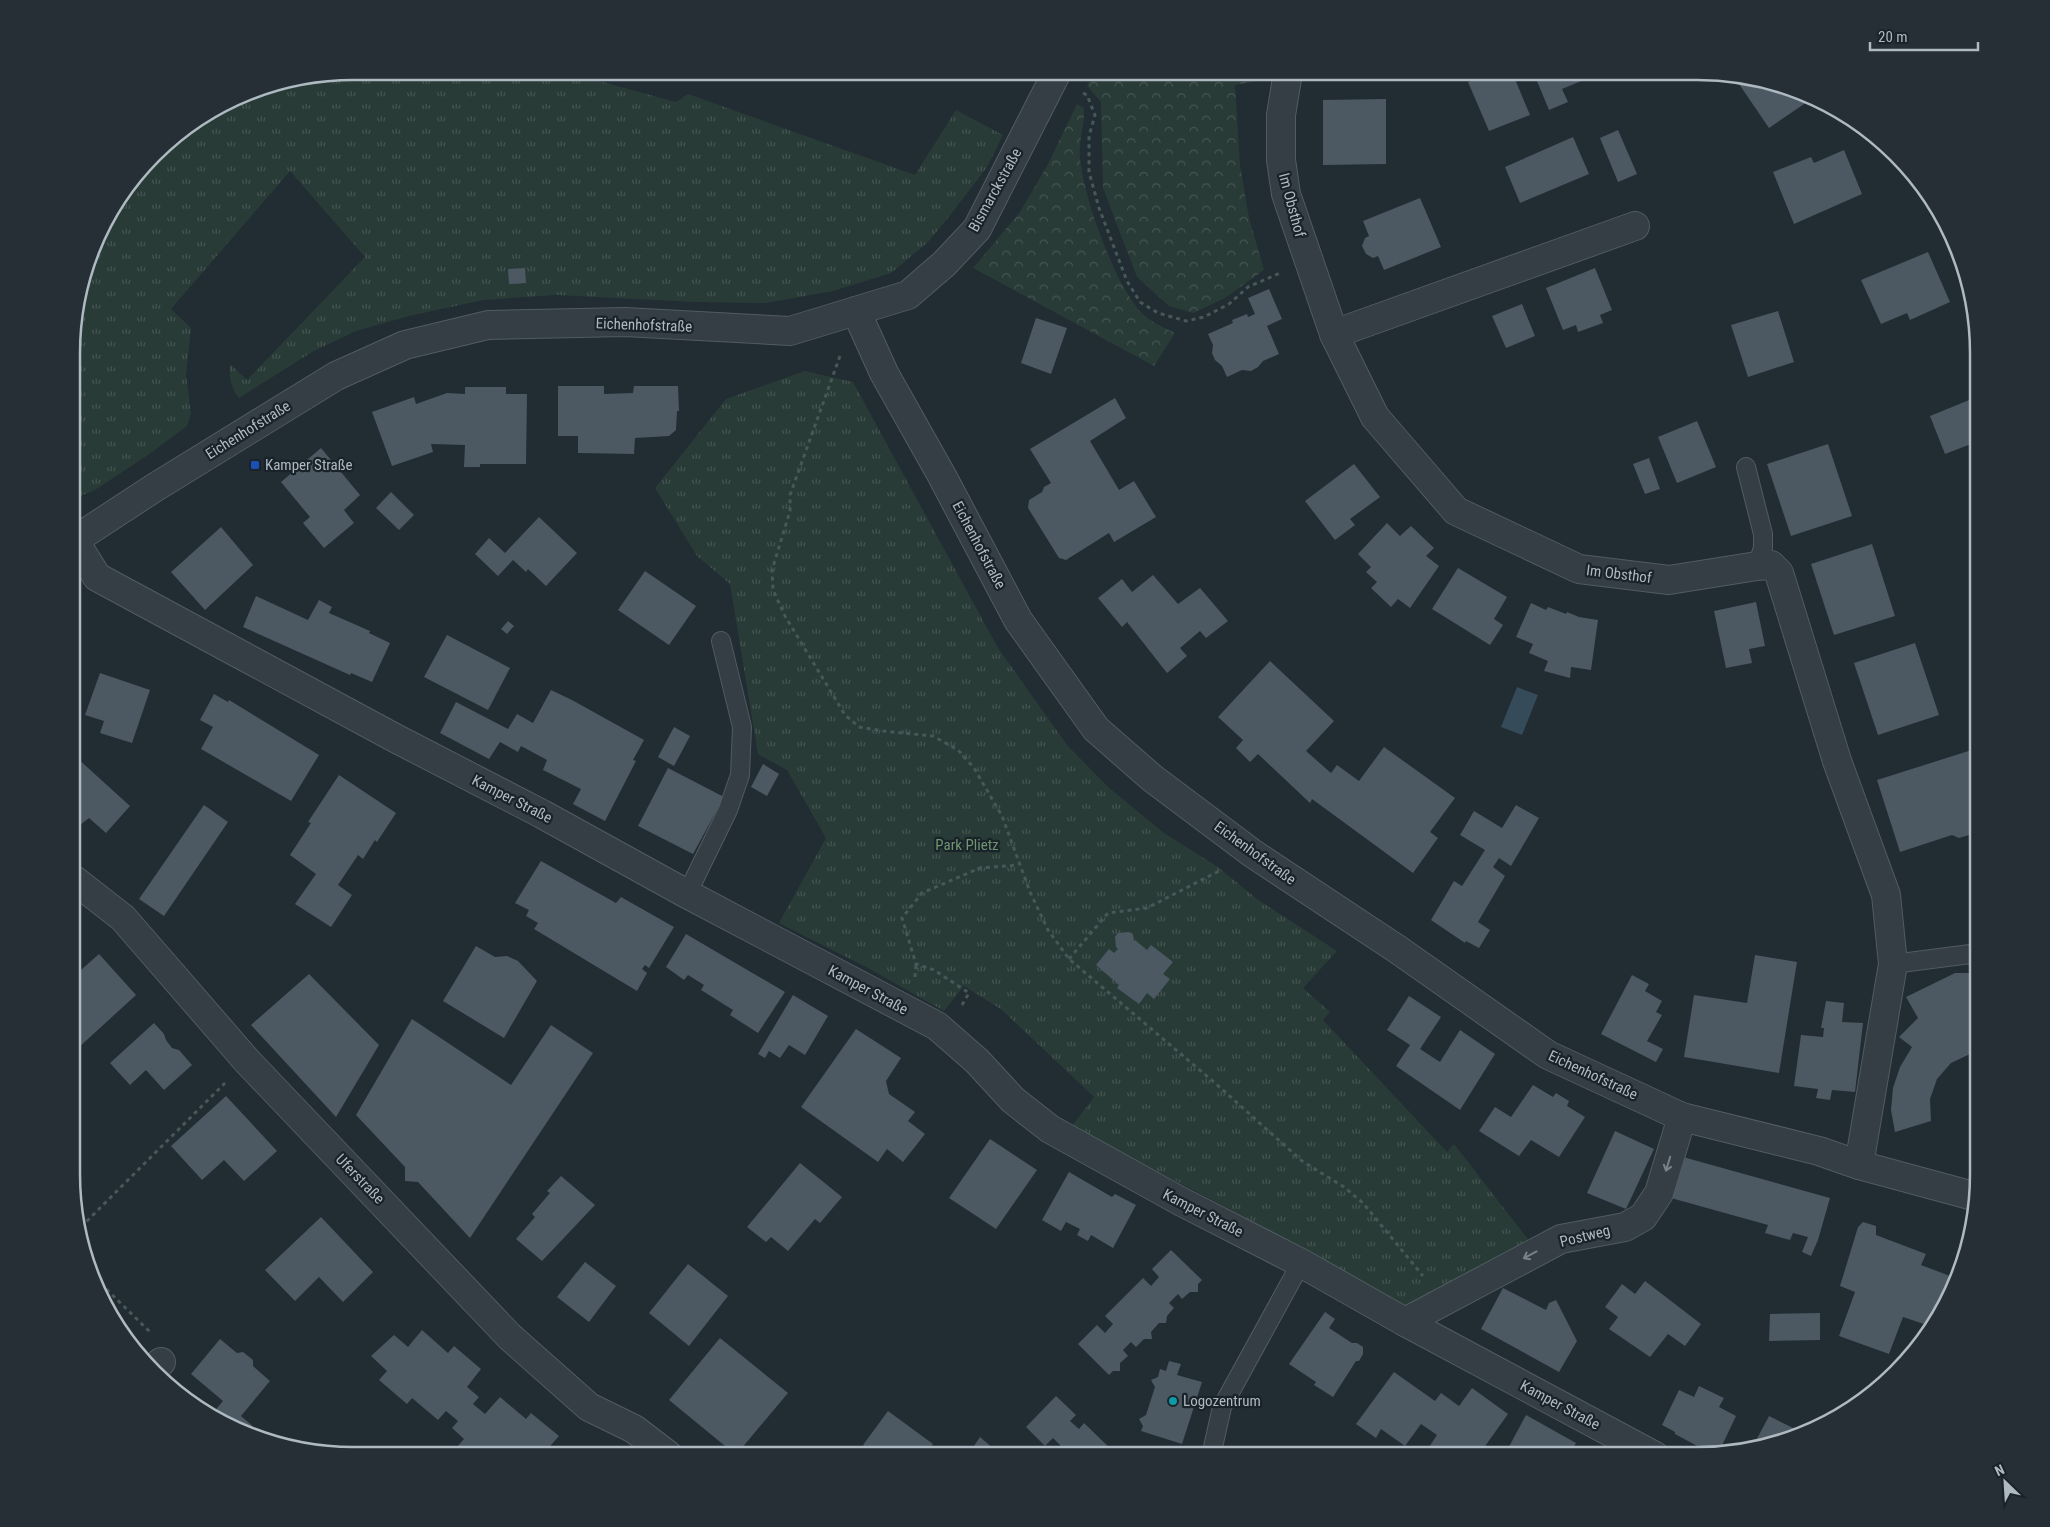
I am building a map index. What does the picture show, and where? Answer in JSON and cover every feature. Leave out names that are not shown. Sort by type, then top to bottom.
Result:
[{"type":"street","name":"Bismarckstraße","points":[[856,311],[908,295],[944,264],[977,229],[1053,80]]},
{"type":"street","name":"Im Obsthof","points":[[1287,80],[1281,115],[1281,160],[1286,194],[1308,263],[1334,334],[1375,416],[1456,511],[1580,569],[1669,580],[1757,566],[1771,566],[1779,573],[1837,762],[1886,895],[1893,964]]},
{"type":"street","points":[[1334,334],[1635,226]]},
{"type":"street","name":"Eichenhofstraße","points":[[80,536],[336,376],[405,344],[488,325],[625,322],[790,331],[856,311],[884,373],[942,476],[1018,620],[1096,729],[1152,778],[1252,853],[1397,949],[1548,1055],[1682,1117],[1819,1151],[1859,1165],[1969,1195]]},
{"type":"street","name":"Kamper Straße","points":[[80,549],[98,577],[395,738],[542,814],[687,894],[937,1026],[978,1060],[1013,1100],[1050,1129],[1180,1201],[1301,1263],[1405,1322],[1638,1447]]},
{"type":"street","name":"Uferstraße","points":[[80,885],[123,918],[247,1061],[510,1338],[589,1407],[634,1429],[658,1447]]},
{"type":"street","points":[[1859,1165],[1893,964]]},
{"type":"street","name":"Postweg","points":[[1405,1322],[1561,1239],[1625,1226],[1643,1216],[1659,1194],[1682,1117]]},
{"type":"lane","points":[[1746,467],[1763,534],[1763,548],[1757,566]]},
{"type":"lane","points":[[687,894],[728,810],[740,775],[742,727],[721,641]]},
{"type":"lane","points":[[1893,964],[1970,953]]},
{"type":"lane","points":[[1213,1447],[1222,1406],[1301,1263]]},
{"type":"path","points":[[1062,80],[1087,95],[1095,115],[1090,136],[1089,172],[1099,208],[1127,281],[1140,302],[1158,313],[1186,321],[1204,318],[1229,304],[1248,287],[1270,276],[1308,263]]},
{"type":"path","points":[[856,311],[790,495],[790,511],[772,570],[773,590],[786,616],[846,715],[860,727],[933,736],[958,750],[974,768],[1002,816],[1018,865],[1048,930],[1069,959],[1215,1083],[1302,1161],[1344,1187],[1363,1203],[1426,1280]]},
{"type":"path","points":[[944,1033],[969,994],[934,970],[916,964],[902,918],[922,893],[980,868],[1018,865]]},
{"type":"path","points":[[1069,959],[1108,913],[1147,908],[1217,872]]},
{"type":"path","points":[[84,1224],[247,1061]]},
{"type":"path","points":[[105,1288],[160,1342],[157,1364]]},
{"type":"green space","points":[[353,80],[595,80],[676,102],[688,94],[915,175],[956,110],[1003,135],[987,167],[948,218],[927,243],[891,273],[833,291],[766,303],[695,302],[557,295],[483,300],[409,316],[356,331],[312,352],[239,398],[231,382],[230,364],[247,380],[365,257],[290,171],[171,309],[191,328],[186,375],[191,413],[187,426],[148,455],[95,490],[80,496],[80,353],[85,300],[101,249],[108,232],[126,202],[136,187],[160,160],[187,136],[202,126],[232,108],[249,101],[283,89],[318,82]]},
{"type":"green space","points":[[1090,80],[1263,80],[1235,85],[1240,165],[1249,218],[1264,270],[1225,298],[1193,313],[1169,306],[1137,277],[1103,188],[1101,102],[1087,86]]},
{"type":"green space","points":[[1077,104],[1084,108],[1080,152],[1082,175],[1094,218],[1112,265],[1134,303],[1145,316],[1175,333],[1154,366],[973,268],[1020,212],[1048,164]]},
{"type":"green space","name":"Park Plietz","points":[[805,371],[853,382],[998,648],[1067,745],[1108,787],[1164,833],[1218,867],[1257,899],[1337,951],[1303,988],[1330,1012],[1323,1020],[1447,1152],[1454,1144],[1530,1242],[1400,1308],[1303,1248],[1072,1126],[1094,1097],[1002,1010],[964,986],[944,1011],[868,968],[779,923],[826,838],[787,770],[758,754],[730,584],[697,556],[655,488],[726,399]]},
{"type":"water","points":[[1517,687],[1538,695],[1522,735],[1501,727]]},
{"type":"building","points":[[1473,80],[1515,80],[1530,115],[1489,131],[1468,82]]},
{"type":"building","points":[[1584,80],[1562,89],[1568,102],[1549,110],[1537,81]]},
{"type":"building","points":[[1739,84],[1767,89],[1806,103],[1769,128]]},
{"type":"building","points":[[1386,99],[1386,164],[1323,165],[1323,100]]},
{"type":"building","points":[[1618,130],[1637,174],[1618,182],[1600,138]]},
{"type":"building","points":[[1573,137],[1589,174],[1520,203],[1505,167]]},
{"type":"building","points":[[1844,150],[1862,194],[1794,224],[1773,172],[1811,157],[1814,163]]},
{"type":"building","points":[[1420,198],[1441,247],[1384,270],[1378,256],[1373,258],[1366,254],[1362,246],[1365,238],[1369,236],[1363,221]]},
{"type":"building","points":[[1928,252],[1950,302],[1910,320],[1907,313],[1881,324],[1861,280]]},
{"type":"building","points":[[525,268],[526,283],[509,284],[508,269]]},
{"type":"building","points":[[1595,268],[1612,310],[1600,315],[1603,323],[1578,332],[1576,325],[1563,330],[1546,288]]},
{"type":"building","points":[[1269,289],[1282,319],[1267,326],[1279,354],[1263,361],[1251,371],[1242,370],[1227,377],[1222,366],[1215,360],[1212,353],[1213,345],[1208,334],[1233,323],[1232,320],[1247,314],[1248,317],[1255,314],[1248,298]]},
{"type":"building","points":[[1522,304],[1535,336],[1506,348],[1492,316]]},
{"type":"building","points":[[1778,311],[1794,362],[1748,377],[1731,325]]},
{"type":"building","points":[[1036,318],[1067,328],[1051,374],[1021,363]]},
{"type":"building","points":[[558,386],[604,386],[604,394],[633,393],[634,386],[678,386],[679,411],[677,411],[676,430],[669,436],[635,438],[634,454],[578,453],[578,436],[558,436]]},
{"type":"building","points":[[465,387],[506,387],[506,394],[527,394],[526,464],[480,464],[480,467],[464,467],[465,445],[431,444],[433,452],[392,466],[372,412],[414,397],[416,404],[447,393],[465,394]]},
{"type":"building","points":[[1115,398],[1126,418],[1090,441],[1119,490],[1134,481],[1156,517],[1114,542],[1109,533],[1066,560],[1059,558],[1028,508],[1029,500],[1042,492],[1044,487],[1051,483],[1030,449]]},
{"type":"building","points":[[1970,400],[1970,444],[1945,454],[1930,416]]},
{"type":"building","points":[[1697,421],[1716,467],[1677,483],[1658,437]]},
{"type":"building","points":[[1828,444],[1852,516],[1791,536],[1767,464]]},
{"type":"building","points":[[321,448],[360,495],[344,510],[354,523],[324,548],[303,523],[310,517],[281,482]]},
{"type":"building","points":[[1649,458],[1660,489],[1645,494],[1633,464]]},
{"type":"building","points":[[1354,464],[1380,497],[1350,519],[1355,525],[1335,540],[1305,501]]},
{"type":"building","points":[[391,492],[414,515],[399,530],[376,508]]},
{"type":"building","points":[[539,517],[577,553],[546,586],[528,569],[526,572],[513,560],[498,576],[475,554],[489,538],[505,553]]},
{"type":"building","points":[[1387,523],[1400,536],[1411,526],[1434,548],[1426,556],[1439,566],[1410,608],[1398,599],[1391,607],[1371,588],[1377,582],[1366,572],[1371,567],[1358,554]]},
{"type":"building","points":[[221,527],[253,565],[205,610],[171,572]]},
{"type":"building","points":[[1872,544],[1895,616],[1834,635],[1811,564]]},
{"type":"building","points":[[1458,568],[1507,597],[1494,619],[1503,625],[1490,645],[1432,609]]},
{"type":"building","points":[[645,571],[696,606],[669,645],[618,610]]},
{"type":"building","points":[[1153,575],[1178,604],[1200,588],[1228,621],[1206,638],[1200,631],[1180,648],[1187,656],[1167,673],[1127,622],[1122,627],[1098,598],[1122,579],[1132,592]]},
{"type":"building","points":[[256,596],[308,620],[319,600],[332,607],[329,613],[370,631],[369,633],[390,643],[372,682],[351,673],[350,675],[243,627]]},
{"type":"building","points":[[1756,602],[1765,646],[1749,649],[1752,663],[1726,668],[1714,611]]},
{"type":"building","points":[[1531,603],[1546,610],[1548,607],[1566,614],[1567,612],[1579,617],[1598,620],[1591,670],[1571,667],[1570,678],[1544,671],[1548,661],[1529,653],[1533,644],[1516,637]]},
{"type":"building","points":[[508,621],[514,626],[507,634],[501,629]]},
{"type":"building","points":[[447,635],[510,668],[488,710],[424,677]]},
{"type":"building","points":[[1915,643],[1939,715],[1878,735],[1854,663]]},
{"type":"building","points":[[1270,661],[1334,721],[1306,751],[1331,773],[1337,765],[1359,781],[1384,747],[1455,798],[1430,832],[1438,838],[1413,873],[1312,799],[1310,803],[1258,754],[1250,762],[1236,748],[1243,740],[1218,717]]},
{"type":"building","points":[[100,673],[150,690],[132,743],[100,733],[104,721],[85,715]]},
{"type":"building","points":[[551,690],[644,740],[633,760],[636,761],[605,821],[573,804],[581,789],[543,770],[547,760],[521,746],[518,752],[500,742],[489,759],[440,733],[456,702],[508,729],[517,714],[533,723]]},
{"type":"building","points":[[214,694],[228,702],[229,700],[319,755],[291,801],[201,749],[213,727],[200,720]]},
{"type":"building","points":[[674,727],[690,736],[674,766],[658,757]]},
{"type":"building","points":[[1970,751],[1970,835],[1959,838],[1952,835],[1900,852],[1877,780]]},
{"type":"building","points":[[80,761],[130,806],[106,833],[89,818],[80,825]]},
{"type":"building","points":[[763,764],[779,774],[767,796],[751,787]]},
{"type":"building","points":[[668,768],[724,797],[693,854],[638,826]]},
{"type":"building","points":[[339,775],[396,813],[377,842],[375,840],[363,859],[358,855],[338,885],[352,895],[331,927],[295,904],[316,874],[290,855],[311,823],[308,822]]},
{"type":"building","points":[[204,805],[228,822],[164,916],[139,899]]},
{"type":"building","points":[[1516,805],[1539,818],[1511,866],[1499,858],[1493,867],[1505,876],[1478,922],[1490,930],[1479,948],[1466,941],[1465,943],[1431,920],[1454,881],[1462,886],[1485,850],[1460,835],[1474,811],[1502,828]]},
{"type":"building","points":[[541,861],[616,903],[621,897],[674,927],[649,968],[645,965],[642,969],[647,973],[637,991],[534,929],[538,923],[526,916],[529,910],[515,903]]},
{"type":"building","points":[[1129,932],[1133,934],[1134,941],[1147,950],[1151,945],[1173,962],[1163,974],[1170,979],[1154,999],[1147,993],[1139,1004],[1117,988],[1119,985],[1096,965],[1109,949],[1114,953],[1118,949],[1115,937],[1118,933]]},
{"type":"building","points":[[686,934],[785,992],[758,1033],[730,1015],[733,1010],[701,990],[704,985],[688,975],[684,980],[666,967]]},
{"type":"building","points":[[476,946],[495,957],[507,956],[518,961],[537,981],[504,1038],[443,1001]]},
{"type":"building","points":[[99,954],[136,995],[80,1046],[80,971]]},
{"type":"building","points":[[1755,955],[1797,962],[1779,1073],[1684,1057],[1694,995],[1747,1003]]},
{"type":"building","points":[[1955,973],[1970,973],[1970,1054],[1951,1063],[1937,1079],[1930,1099],[1931,1121],[1895,1132],[1891,1110],[1893,1088],[1900,1067],[1912,1047],[1899,1037],[1918,1018],[1906,997]]},
{"type":"building","points":[[309,974],[379,1045],[336,1117],[251,1025]]},
{"type":"building","points":[[1632,975],[1649,984],[1645,991],[1662,1001],[1656,1012],[1662,1015],[1647,1041],[1663,1049],[1656,1062],[1601,1034]]},
{"type":"building","points":[[793,995],[828,1016],[805,1055],[789,1045],[780,1058],[769,1051],[765,1058],[758,1054]]},
{"type":"building","points":[[1409,996],[1441,1017],[1420,1049],[1440,1062],[1460,1030],[1495,1054],[1460,1110],[1396,1066],[1410,1045],[1387,1030]]},
{"type":"building","points":[[1826,1001],[1844,1003],[1842,1022],[1863,1023],[1855,1092],[1832,1090],[1830,1100],[1816,1098],[1818,1089],[1794,1086],[1801,1035],[1823,1037],[1824,1028],[1821,1028]]},
{"type":"building","points":[[412,1019],[511,1085],[551,1025],[593,1053],[470,1238],[418,1182],[405,1181],[405,1167],[356,1115]]},
{"type":"building","points":[[154,1023],[164,1034],[172,1048],[179,1050],[192,1065],[164,1090],[146,1070],[130,1085],[110,1063]]},
{"type":"building","points":[[856,1029],[901,1058],[886,1081],[889,1094],[915,1112],[908,1121],[925,1134],[903,1162],[887,1149],[878,1162],[801,1107]]},
{"type":"building","points":[[1533,1085],[1553,1097],[1556,1093],[1569,1101],[1567,1106],[1585,1117],[1559,1157],[1531,1140],[1519,1156],[1479,1131],[1495,1107],[1511,1117]]},
{"type":"building","points":[[226,1096],[277,1151],[244,1181],[224,1160],[202,1180],[171,1146]]},
{"type":"building","points":[[1615,1131],[1654,1149],[1626,1209],[1587,1193]]},
{"type":"building","points":[[990,1139],[1037,1170],[996,1229],[949,1198]]},
{"type":"building","points":[[1683,1157],[1830,1198],[1818,1240],[1811,1256],[1802,1252],[1808,1237],[1793,1233],[1790,1240],[1765,1233],[1768,1225],[1671,1198]]},
{"type":"building","points":[[800,1163],[842,1197],[820,1223],[815,1219],[788,1251],[771,1237],[766,1242],[747,1227]]},
{"type":"building","points":[[1069,1172],[1112,1197],[1115,1194],[1136,1205],[1113,1248],[1091,1235],[1088,1241],[1077,1235],[1080,1229],[1066,1222],[1061,1231],[1042,1220]]},
{"type":"building","points":[[561,1176],[595,1205],[542,1261],[516,1239],[535,1217],[532,1214],[550,1193],[547,1191]]},
{"type":"building","points":[[321,1217],[373,1272],[343,1302],[319,1277],[295,1301],[265,1270]]},
{"type":"building","points":[[1863,1222],[1876,1226],[1876,1235],[1926,1254],[1921,1265],[1950,1276],[1942,1295],[1924,1324],[1903,1317],[1889,1354],[1839,1336],[1855,1292],[1840,1286],[1858,1227]]},
{"type":"building","points":[[1171,1250],[1202,1280],[1198,1284],[1198,1292],[1190,1292],[1182,1299],[1178,1294],[1169,1303],[1174,1308],[1167,1316],[1166,1323],[1159,1323],[1151,1332],[1152,1339],[1144,1339],[1136,1347],[1131,1342],[1123,1350],[1128,1356],[1120,1363],[1120,1371],[1113,1371],[1109,1375],[1078,1344],[1097,1325],[1105,1333],[1113,1324],[1105,1316],[1143,1278],[1151,1286],[1159,1277],[1152,1269]]},
{"type":"building","points":[[585,1262],[616,1286],[589,1322],[557,1297]]},
{"type":"building","points":[[688,1264],[728,1296],[689,1346],[649,1313]]},
{"type":"building","points":[[1645,1281],[1701,1324],[1685,1346],[1668,1334],[1650,1357],[1609,1329],[1618,1317],[1605,1307],[1622,1284],[1635,1294]]},
{"type":"building","points":[[1503,1288],[1546,1310],[1549,1303],[1556,1300],[1577,1341],[1559,1372],[1481,1329]]},
{"type":"building","points":[[1325,1312],[1335,1319],[1329,1328],[1352,1343],[1357,1343],[1363,1347],[1363,1354],[1359,1361],[1356,1361],[1333,1397],[1314,1385],[1316,1382],[1289,1364]]},
{"type":"building","points":[[1820,1313],[1820,1340],[1769,1341],[1770,1314]]},
{"type":"building","points":[[422,1330],[448,1353],[454,1346],[481,1369],[467,1387],[479,1397],[473,1404],[485,1414],[500,1397],[526,1419],[531,1413],[559,1436],[549,1447],[457,1447],[464,1439],[452,1428],[458,1421],[446,1411],[438,1420],[412,1398],[407,1404],[379,1380],[387,1371],[371,1356],[394,1335],[408,1347]]},
{"type":"building","points":[[720,1338],[788,1393],[743,1447],[726,1447],[669,1400]]},
{"type":"building","points":[[220,1339],[237,1353],[243,1352],[253,1360],[253,1366],[270,1381],[241,1416],[255,1428],[232,1419],[216,1409],[223,1401],[191,1374]]},
{"type":"building","name":"Logozentrum","points":[[1169,1361],[1181,1364],[1177,1375],[1202,1382],[1182,1444],[1141,1431],[1143,1426],[1139,1419],[1146,1415],[1155,1387],[1151,1380],[1158,1377],[1160,1369],[1166,1371]]},
{"type":"building","points":[[1394,1372],[1435,1401],[1441,1393],[1459,1406],[1472,1388],[1508,1414],[1484,1447],[1429,1447],[1437,1435],[1421,1424],[1405,1446],[1381,1429],[1376,1438],[1356,1424]]},
{"type":"building","points":[[1699,1386],[1724,1398],[1719,1407],[1736,1416],[1722,1446],[1699,1447],[1662,1425],[1679,1390],[1694,1397]]},
{"type":"building","points":[[1056,1396],[1076,1415],[1070,1421],[1079,1429],[1084,1423],[1109,1447],[1062,1447],[1053,1438],[1045,1446],[1026,1427]]},
{"type":"building","points":[[888,1411],[933,1444],[931,1447],[866,1447],[863,1445]]},
{"type":"building","points":[[1526,1415],[1576,1443],[1574,1447],[1509,1447]]},
{"type":"building","points":[[1769,1416],[1794,1428],[1767,1438],[1756,1441]]},
{"type":"building","points":[[980,1437],[992,1447],[973,1447]]},
{"type":"place","name":"Kamper Straße","points":[[255,465]]},
{"type":"place","name":"Logozentrum","points":[[1173,1401]]}]
